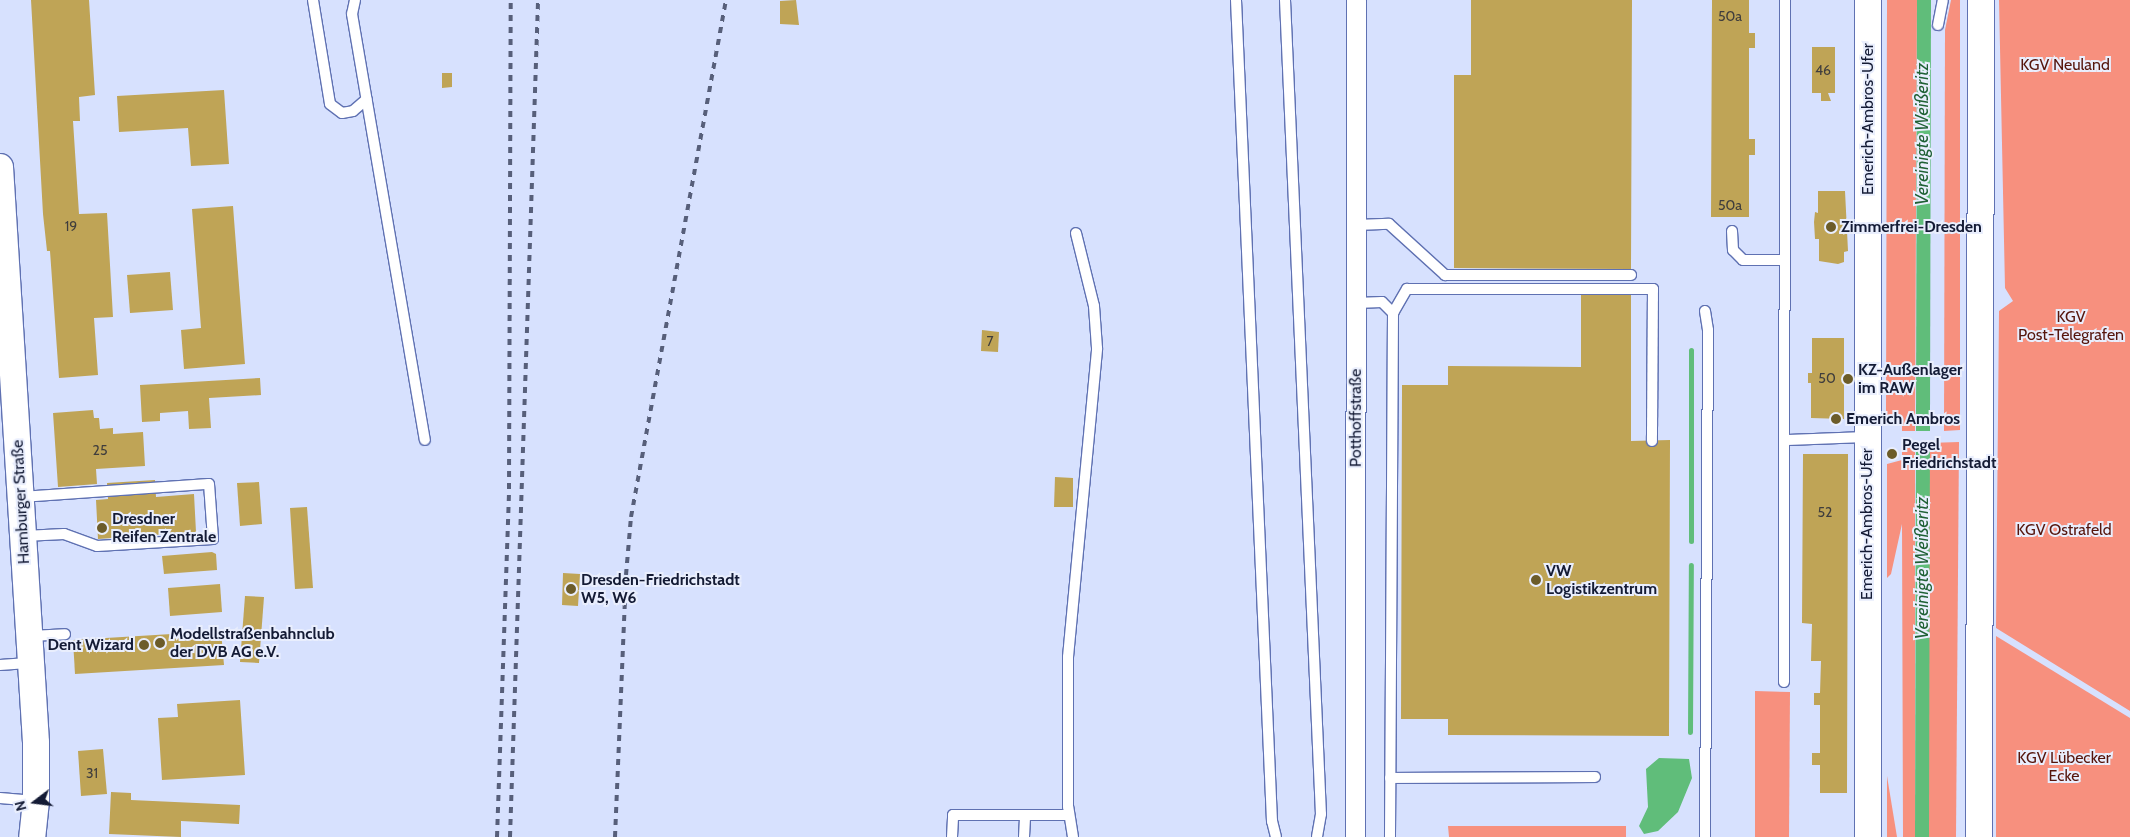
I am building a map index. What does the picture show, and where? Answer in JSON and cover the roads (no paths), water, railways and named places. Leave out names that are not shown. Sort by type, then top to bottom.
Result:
[{"type":"main road","name":"Emerich-Ambros-Ufer","points":[[1868,0],[1868,837]]},
{"type":"main road","points":[[1979,837],[1981,0]]},
{"type":"main road","name":"Hamburger Straße","points":[[0,167],[7,381],[21,498],[31,663],[36,801],[32,837]]},
{"type":"street","name":"Potthoffstraße","points":[[1355,837],[1356,0]]},
{"type":"lane","points":[[313,0],[330,104],[342,113],[353,111],[367,99]]},
{"type":"lane","points":[[355,0],[352,14],[425,440]]},
{"type":"lane","points":[[1236,0],[1272,822],[1276,837]]},
{"type":"lane","points":[[1285,0],[1321,814],[1318,837]]},
{"type":"lane","points":[[1784,682],[1786,440],[1785,0]]},
{"type":"lane","points":[[1938,24],[1943,0]]},
{"type":"lane","points":[[1356,224],[1389,224],[1445,274],[1631,275]]},
{"type":"lane","points":[[1732,230],[1732,250],[1743,260],[1785,260]]},
{"type":"lane","points":[[1073,837],[1069,815],[1068,657],[1097,348],[1094,306],[1076,233]]},
{"type":"lane","points":[[1390,837],[1393,313],[1407,289],[1653,289],[1652,441]]},
{"type":"lane","points":[[1356,303],[1382,302],[1393,313]]},
{"type":"lane","points":[[1705,311],[1708,330],[1705,837]]},
{"type":"lane","points":[[1786,440],[1867,437]]},
{"type":"lane","points":[[21,498],[209,484],[213,539],[97,546],[64,534],[23,536]]},
{"type":"lane","points":[[29,636],[65,634]]},
{"type":"lane","points":[[0,665],[31,663]]},
{"type":"lane","points":[[1390,778],[1595,777]]},
{"type":"lane","points":[[0,798],[36,801]]},
{"type":"lane","points":[[952,837],[953,814],[1069,815]]},
{"type":"lane","points":[[1024,837],[1025,815]]},
{"type":"water","name":"Vereinigte Weißeritz","points":[[1917,0],[1931,0],[1929,837],[1915,837]]},
{"type":"water","points":[[1659,758],[1689,759],[1692,778],[1678,812],[1658,831],[1644,834],[1639,826],[1648,807],[1646,769]]},
{"type":"waterway","points":[[1691,350],[1691,541]]},
{"type":"waterway","points":[[1690,732],[1691,565]]},
{"type":"railway","points":[[497,837],[509,489],[511,0]]},
{"type":"railway","points":[[510,837],[538,0]]},
{"type":"railway","points":[[615,837],[626,575],[631,517],[726,0]]},
{"type":"place","name":"Zimmerfrei-Dresden","points":[[1831,227]]},
{"type":"place","name":"KZ-Außenlager im RAW","points":[[1848,379]]},
{"type":"place","name":"Emerich Ambros","points":[[1836,419]]},
{"type":"place","name":"Pegel Friedrichstadt","points":[[1892,454]]},
{"type":"place","name":"Dresdner Reifen Zentrale","points":[[102,528]]},
{"type":"place","name":"VW Logistikzentrum","points":[[1536,580]]},
{"type":"place","name":"Dresden-Friedrichstadt W5, W6","points":[[571,589]]},
{"type":"place","name":"Modellstraßenbahnclub der DVB AG e.V.","points":[[160,643]]},
{"type":"place","name":"Dent Wizard","points":[[144,645]]},
{"type":"park label","name":"KGV Neuland","points":[[2065,65]]},
{"type":"park label","name":"KGV Post-Telegrafen","points":[[2071,326]]},
{"type":"park label","name":"KGV Ostrafeld","points":[[2064,530]]},
{"type":"park label","name":"KGV Lübecker Ecke","points":[[2064,767]]}]
